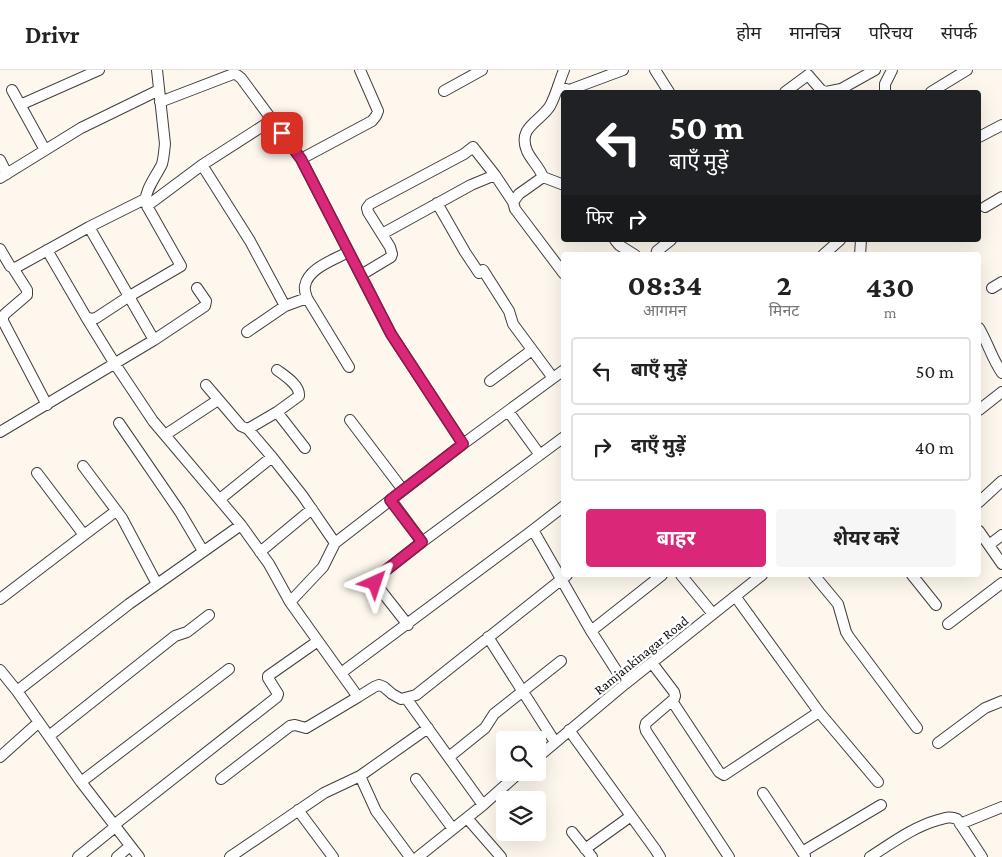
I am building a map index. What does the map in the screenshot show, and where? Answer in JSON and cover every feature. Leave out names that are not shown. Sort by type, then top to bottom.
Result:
[{"type":"street","points":[[20,105],[98,70]]},
{"type":"street","points":[[146,203],[164,155],[165,144],[157,70]]},
{"type":"street","points":[[301,159],[372,121],[376,116],[378,111],[360,70]]},
{"type":"street","points":[[444,92],[482,70]]},
{"type":"street","points":[[561,184],[543,177],[543,174],[526,150],[524,138],[528,128],[549,107],[564,70]]},
{"type":"street","points":[[558,86],[568,90],[624,70]]},
{"type":"street","points":[[655,70],[667,90]]},
{"type":"street","points":[[836,90],[841,89],[858,74],[875,70]]},
{"type":"street","points":[[884,90],[892,70]]},
{"type":"street","points":[[934,90],[967,70]]},
{"type":"street","points":[[160,102],[233,74],[241,78],[301,159],[391,334],[463,444]]},
{"type":"street","points":[[788,90],[808,75],[821,90]]},
{"type":"street","points":[[12,90],[45,150]]},
{"type":"street","points":[[0,160],[3,176],[81,128],[159,90]]},
{"type":"street","points":[[13,268],[89,227],[146,203],[272,120]]},
{"type":"street","points":[[981,135],[1002,125]]},
{"type":"street","points":[[361,275],[392,256],[390,247],[368,212],[367,208],[370,204],[464,154],[473,147],[495,175],[513,202],[515,209],[561,270]]},
{"type":"street","points":[[202,165],[250,241],[285,306]]},
{"type":"street","points":[[382,234],[471,185],[495,175]]},
{"type":"street","points":[[513,202],[519,194],[543,177]]},
{"type":"street","points":[[985,208],[1002,198]]},
{"type":"street","points":[[86,317],[96,318],[181,266],[146,203]]},
{"type":"street","points":[[437,203],[465,252],[509,311],[513,324],[553,378]]},
{"type":"street","points":[[89,227],[154,340]]},
{"type":"street","points":[[617,242],[630,252]]},
{"type":"street","points":[[656,252],[668,242]]},
{"type":"street","points":[[826,252],[838,242]]},
{"type":"street","points":[[0,249],[28,294],[3,316],[3,320],[47,405]]},
{"type":"street","points":[[47,250],[115,364],[153,421],[220,499],[269,564],[290,602],[358,697]]},
{"type":"street","points":[[348,252],[315,270],[304,288],[307,298],[349,367]]},
{"type":"street","points":[[992,288],[1002,282]]},
{"type":"street","points":[[1,429],[47,405],[154,340],[205,306],[206,301],[196,288]]},
{"type":"street","points":[[247,332],[285,306],[307,298]]},
{"type":"street","points":[[981,332],[994,362],[1002,373]]},
{"type":"street","points":[[490,381],[532,350]]},
{"type":"street","points":[[248,429],[299,396],[300,392],[297,388],[277,370]]},
{"type":"street","points":[[290,602],[323,567],[335,543],[463,444],[561,372]]},
{"type":"street","points":[[206,385],[241,426],[248,429],[272,457],[312,509],[335,543]]},
{"type":"street","points":[[981,408],[1002,392]]},
{"type":"street","points":[[165,435],[218,400]]},
{"type":"street","points":[[508,411],[540,455]]},
{"type":"street","points":[[277,412],[305,448]]},
{"type":"street","points":[[350,420],[403,490]]},
{"type":"street","points":[[119,423],[180,512],[203,551]]},
{"type":"street","points":[[408,624],[375,583],[376,578],[561,439]]},
{"type":"street","points":[[220,499],[272,457]]},
{"type":"street","points":[[83,466],[122,518],[157,584]]},
{"type":"street","points":[[37,473],[84,535]]},
{"type":"street","points":[[981,500],[1002,481]]},
{"type":"street","points":[[390,500],[422,542]]},
{"type":"street","points":[[341,673],[561,508]]},
{"type":"street","points":[[260,552],[312,509]]},
{"type":"street","points":[[0,599],[116,511]]},
{"type":"street","points":[[17,691],[129,604],[240,525]]},
{"type":"street","points":[[533,530],[561,571]]},
{"type":"street","points":[[981,534],[1002,564]]},
{"type":"street","points":[[989,545],[1002,535]]},
{"type":"street","points":[[221,779],[290,726],[295,725],[306,728],[374,686],[384,687],[401,699],[416,695],[565,577],[590,631],[625,684]]},
{"type":"street","points":[[590,631],[659,577]]},
{"type":"street","points":[[684,577],[713,614]]},
{"type":"street","name":"Ramjankinagar Road","points":[[546,750],[759,577]]},
{"type":"street","points":[[816,577],[838,604],[846,632],[917,728]]},
{"type":"street","points":[[914,577],[936,605]]},
{"type":"street","points":[[948,624],[1002,583]]},
{"type":"street","points":[[735,596],[819,712],[878,782]]},
{"type":"street","points":[[48,736],[175,636],[187,632],[208,615]]},
{"type":"street","points":[[488,637],[555,742]]},
{"type":"street","points":[[78,857],[277,697],[278,694],[268,676],[318,641]]},
{"type":"street","points":[[449,757],[485,728],[494,714],[561,661]]},
{"type":"street","points":[[652,663],[675,696],[672,701],[646,724],[646,731],[729,857]]},
{"type":"street","points":[[81,782],[229,669]]},
{"type":"street","points":[[0,670],[81,782],[139,857]]},
{"type":"street","points":[[406,698],[484,805]]},
{"type":"street","points":[[672,701],[720,772],[724,775],[819,712]]},
{"type":"street","points":[[938,743],[985,708],[1002,701]]},
{"type":"street","points":[[0,757],[39,722]]},
{"type":"street","points":[[230,857],[324,793],[360,776],[428,728]]},
{"type":"street","points":[[569,730],[660,857]]},
{"type":"street","points":[[360,776],[376,811],[410,857]]},
{"type":"street","points":[[416,779],[453,829]]},
{"type":"street","points":[[418,857],[484,805],[510,781]]},
{"type":"street","points":[[763,793],[804,855],[882,805]]},
{"type":"street","points":[[960,824],[1002,807]]},
{"type":"street","points":[[298,810],[332,856]]},
{"type":"street","points":[[572,832],[588,853],[631,816]]},
{"type":"street","points":[[870,857],[905,834],[928,823],[949,817],[957,819],[982,857]]},
{"type":"street","points":[[468,818],[502,857]]},
{"type":"street","points":[[117,857],[130,846]]},
{"type":"route","points":[[282,133],[301,159],[391,334],[463,444],[390,500],[422,542],[376,578],[375,583]]}]
